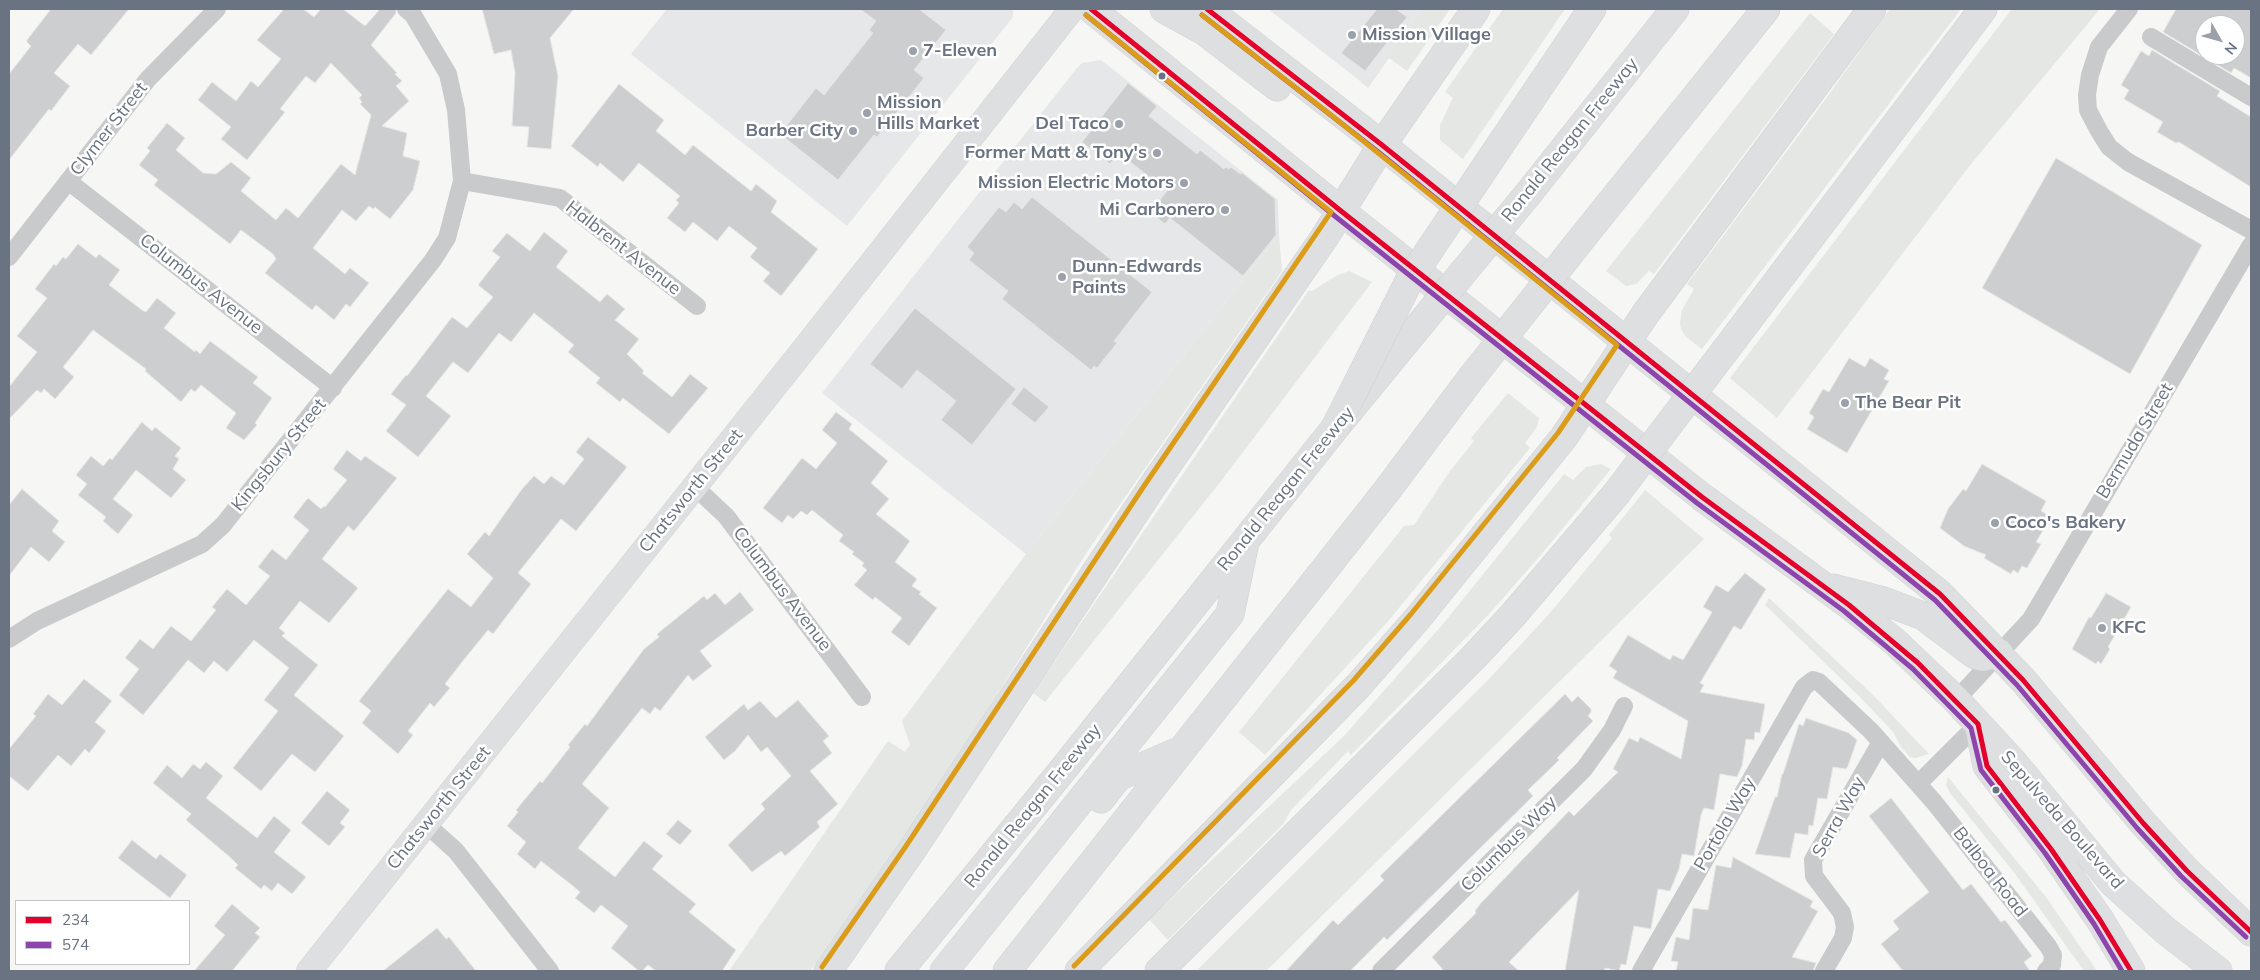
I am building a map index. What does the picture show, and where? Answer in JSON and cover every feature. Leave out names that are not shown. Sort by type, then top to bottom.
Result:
[{"type":"main road","name":"Chatsworth Street","points":[[309,971],[695,487],[1072,9]]},
{"type":"main road","name":"Sepulveda Boulevard","points":[[1091,9],[1341,211],[1702,497],[1822,585],[1895,642],[1956,700],[1978,724],[2113,883],[2166,931],[2218,971]]},
{"type":"main road","points":[[1164,9],[1204,31],[1274,85],[1302,101],[1336,109]]},
{"type":"main road","points":[[1207,9],[1336,109],[1626,343],[1772,457],[1940,594],[1999,653],[2143,823],[2187,871],[2251,932]]},
{"type":"main road","points":[[828,971],[912,850],[1150,490],[1341,211],[1382,146],[1476,9]]},
{"type":"main road","points":[[1335,428],[1410,279],[1592,9]]},
{"type":"main road","name":"Ronald Reagan Freeway","points":[[900,971],[1414,330],[1528,194],[1674,9]]},
{"type":"main road","points":[[1007,971],[1385,493],[1472,377],[1766,9]]},
{"type":"main road","points":[[1079,971],[1358,686],[1417,619],[1564,437],[1646,313],[1872,9]]},
{"type":"main road","points":[[1159,971],[1473,658],[1520,608],[1616,494],[1983,9]]},
{"type":"main road","points":[[944,971],[1230,614],[1246,540]]},
{"type":"main road","points":[[1822,585],[1884,601],[1923,616],[1975,655],[1983,657],[1999,653]]},
{"type":"main road","points":[[1978,724],[1987,766],[2051,849],[2100,920],[2131,971]]},
{"type":"main road","points":[[964,971],[1118,777],[1183,749]]},
{"type":"street","name":"Clymer Street","points":[[9,257],[148,79],[217,9]]},
{"type":"street","points":[[2129,9],[2099,47],[2090,75],[2087,95],[2088,110],[2109,148],[2128,162],[2251,230]]},
{"type":"street","points":[[412,11],[448,74],[456,110],[462,181]]},
{"type":"street","points":[[2151,37],[2251,97]]},
{"type":"street","name":"Columbus Avenue","points":[[68,181],[333,388]]},
{"type":"street","name":"Halbrent Avenue","points":[[462,181],[560,198],[697,306]]},
{"type":"street","name":"Kingsbury Street","points":[[9,639],[37,621],[202,544],[223,525],[433,260],[447,238],[462,181]]},
{"type":"street","name":"Bermuda Street","points":[[1956,700],[2024,628],[2036,611],[2099,500],[2251,246]]},
{"type":"street","name":"Columbus Avenue","points":[[695,487],[726,516],[862,697]]},
{"type":"street","name":"Balboa Road","points":[[1813,680],[1819,682],[1881,742],[1918,784],[2048,946],[2052,955],[2049,968]]},
{"type":"street","name":"Portola Way","points":[[1641,971],[1804,687],[1813,680]]},
{"type":"street","name":"Columbus Way","points":[[1381,971],[1584,769],[1612,730],[1624,706]]},
{"type":"street","points":[[1918,784],[1978,724]]},
{"type":"street","name":"Serra Way","points":[[1824,971],[1843,938],[1845,927],[1842,913],[1814,876],[1813,860],[1881,742]]},
{"type":"street","points":[[426,824],[456,852],[550,971]]},
{"type":"shaded area","points":[[667,9],[1013,9],[1013,17],[847,226],[631,54]]},
{"type":"shaded area","name":"Mission Village","points":[[1268,9],[1421,9],[1377,72],[1360,81]]},
{"type":"shaded area","points":[[1421,9],[1450,9],[1407,71],[1389,58],[1368,88],[1360,81],[1377,72]]},
{"type":"shaded area","points":[[1503,9],[1565,9],[1463,159],[1440,140],[1440,125],[1453,98],[1445,92]]},
{"type":"shaded area","points":[[1890,9],[1961,9],[1702,349],[1686,337],[1681,329],[1682,310],[1694,289],[1687,284],[1814,115]]},
{"type":"shaded area","points":[[2012,9],[2100,9],[1971,164],[1777,418],[1730,378]]},
{"type":"shaded area","points":[[1810,13],[1834,34],[1654,274],[1649,271],[1636,284],[1626,286],[1606,271]]},
{"type":"shaded area","points":[[1101,60],[1278,200],[1279,235],[1026,554],[822,393],[1076,69],[1082,63]]},
{"type":"shaded area","points":[[1279,235],[1282,271],[1087,552],[936,791],[810,971],[729,971],[888,741],[905,752],[910,745],[902,721],[1026,554]]},
{"type":"shaded area","points":[[1349,271],[1372,282],[1221,481],[1045,702],[1033,693],[1309,290],[1312,291],[1336,276]]},
{"type":"shaded area","points":[[1508,393],[1539,418],[1537,427],[1525,443],[1530,448],[1390,619],[1265,755],[1239,732],[1404,526],[1414,525],[1450,471],[1474,441],[1471,438]]},
{"type":"shaded area","points":[[1601,464],[1611,469],[1551,543],[1491,612],[1351,755],[1348,751],[1291,810],[1284,823],[1168,940],[1149,919],[1343,737],[1443,624],[1564,474],[1573,480],[1586,467]]},
{"type":"shaded area","points":[[1645,490],[1704,539],[1266,971],[1196,971],[1490,678],[1549,614],[1612,538],[1609,535]]},
{"type":"shaded area","points":[[1769,598],[1872,694],[1929,754],[1916,758],[1910,757],[1901,747],[1893,732],[1861,698],[1765,605]]},
{"type":"shaded area","points":[[1948,777],[2046,897],[2097,971],[2084,971],[2016,875],[1950,793],[1946,785]]},
{"type":"building","points":[[51,9],[129,9],[91,55],[78,44],[54,73],[70,86],[51,111],[49,109],[9,160],[9,74],[31,46],[27,40]]},
{"type":"building","points":[[284,9],[303,9],[314,17],[321,9],[343,9],[365,26],[380,9],[396,9],[396,13],[371,45],[397,73],[395,74],[402,81],[396,86],[409,101],[382,126],[407,133],[403,156],[420,161],[413,190],[390,219],[375,207],[373,209],[369,206],[356,221],[342,210],[313,248],[345,274],[350,268],[369,283],[350,307],[346,304],[334,320],[316,305],[312,310],[265,273],[276,259],[273,254],[241,230],[230,244],[154,185],[158,180],[139,165],[150,151],[147,148],[167,123],[185,138],[176,150],[203,173],[216,174],[231,162],[251,178],[241,191],[276,220],[286,208],[298,218],[341,164],[355,175],[371,115],[360,104],[362,102],[359,98],[362,95],[331,63],[315,83],[306,76],[280,109],[285,112],[247,160],[221,139],[231,127],[198,100],[212,82],[236,101],[251,81],[258,87],[281,59],[257,40]]},
{"type":"building","points":[[482,9],[574,9],[550,38],[558,76],[551,149],[527,147],[529,127],[512,126],[515,73],[511,50],[494,54]]},
{"type":"building","points":[[860,9],[919,9],[946,30],[914,70],[924,78],[877,137],[874,135],[838,180],[780,134],[816,88],[824,95],[873,33],[869,30],[876,21]]},
{"type":"building","points":[[1377,9],[1396,9],[1407,17],[1365,71],[1341,53]]},
{"type":"building","points":[[2176,9],[2251,9],[2251,78],[2234,68],[2231,73],[2218,65],[2245,65],[2245,15],[2195,15],[2195,51],[2163,32]]},
{"type":"building","points":[[2152,50],[2220,91],[2217,96],[2251,117],[2251,187],[2179,142],[2176,143],[2157,132],[2163,122],[2124,99],[2129,90],[2121,85],[2141,51],[2149,56]]},
{"type":"building","points":[[1128,83],[1157,106],[1149,116],[1197,154],[1200,150],[1224,169],[1231,167],[1240,174],[1242,173],[1275,199],[1276,235],[1243,276],[1170,218],[1165,224],[1150,212],[1167,191],[1119,153],[1110,164],[1082,142]]},
{"type":"building","points":[[619,84],[664,120],[656,131],[685,155],[693,145],[751,191],[756,184],[777,201],[771,212],[818,249],[781,296],[763,281],[770,273],[750,257],[757,248],[729,226],[717,241],[693,222],[685,232],[667,218],[679,203],[676,200],[680,196],[639,163],[623,182],[600,163],[598,167],[571,146]]},
{"type":"building","points":[[2056,158],[2202,245],[2130,374],[1982,288]]},
{"type":"building","name":"Dunn-Edwards Paints","points":[[1032,197],[1152,292],[1114,341],[1117,343],[1097,368],[1094,366],[1091,370],[1002,299],[1008,291],[969,260],[974,253],[967,247],[999,207],[1006,212],[1014,202],[1022,209]]},
{"type":"building","points":[[544,232],[568,251],[556,267],[600,302],[607,294],[625,309],[615,320],[639,339],[627,354],[644,371],[642,373],[672,397],[690,374],[708,388],[669,434],[623,398],[620,402],[596,383],[600,378],[568,352],[574,345],[534,313],[511,342],[499,333],[468,373],[453,362],[426,396],[451,416],[418,457],[386,431],[406,405],[391,394],[452,317],[467,328],[493,297],[478,285],[500,257],[492,251],[507,233],[530,251]]},
{"type":"building","points":[[78,244],[96,258],[99,254],[120,270],[109,285],[142,310],[146,312],[157,298],[176,313],[164,328],[195,352],[196,350],[200,354],[210,341],[258,377],[253,383],[272,398],[255,423],[257,425],[244,440],[226,428],[236,413],[201,385],[195,392],[191,389],[181,402],[145,371],[146,369],[93,330],[63,367],[74,377],[55,399],[44,389],[41,393],[37,390],[9,419],[9,387],[37,352],[17,336],[47,298],[35,289],[54,264],[56,266],[63,257],[66,259]]},
{"type":"building","points":[[915,308],[1016,389],[972,445],[941,420],[956,401],[917,370],[902,389],[870,364]]},
{"type":"building","name":"The Bear Pit","points":[[1849,358],[1865,367],[1870,358],[1889,370],[1884,379],[1889,381],[1847,453],[1807,429],[1814,417],[1809,413],[1823,389],[1829,392]]},
{"type":"building","points":[[1024,387],[1049,407],[1035,423],[1011,404]]},
{"type":"building","points":[[836,412],[852,424],[849,429],[888,461],[871,483],[889,499],[876,514],[910,541],[895,562],[917,579],[912,586],[937,608],[909,646],[891,632],[902,618],[875,597],[873,600],[854,585],[867,570],[862,566],[864,563],[852,554],[854,552],[839,541],[843,535],[812,510],[807,515],[801,511],[793,519],[788,515],[782,523],[763,508],[802,458],[816,469],[837,443],[822,430]]},
{"type":"building","points":[[142,422],[152,431],[155,427],[181,448],[175,456],[179,459],[173,469],[186,480],[171,498],[136,470],[113,499],[133,515],[118,534],[103,521],[106,517],[78,495],[87,484],[76,475],[91,456],[103,466],[110,458],[112,460]]},
{"type":"building","points":[[588,437],[627,467],[576,531],[561,519],[518,573],[531,584],[493,634],[488,630],[462,662],[445,684],[450,688],[434,707],[430,703],[408,731],[413,735],[398,754],[362,723],[371,711],[359,701],[448,589],[471,607],[493,578],[467,554],[485,532],[489,536],[522,489],[534,476],[544,484],[551,476],[564,485],[584,459],[576,452]]},
{"type":"building","points":[[347,450],[361,461],[365,456],[397,478],[354,531],[348,526],[322,559],[358,588],[329,623],[300,601],[279,628],[285,633],[282,636],[318,665],[294,695],[344,736],[315,772],[292,754],[261,791],[233,768],[278,711],[264,700],[289,668],[254,640],[227,672],[214,661],[204,673],[188,660],[143,715],[119,695],[139,669],[125,658],[140,639],[153,649],[171,626],[191,641],[216,610],[212,607],[227,589],[246,605],[270,576],[258,567],[272,549],[286,560],[309,530],[293,517],[308,498],[321,509],[325,507],[347,480],[333,469]]},
{"type":"building","name":"Coco's Bakery","points":[[1982,464],[2046,501],[2041,511],[2051,517],[2036,542],[2041,544],[2027,568],[2022,566],[2018,573],[2013,570],[2011,574],[1984,558],[1986,555],[1964,546],[1940,528],[1948,509],[1963,489],[1966,491]]},
{"type":"building","points":[[22,489],[59,521],[52,531],[65,542],[49,562],[31,547],[9,576],[9,505]]},
{"type":"building","points":[[1745,573],[1766,589],[1741,630],[1734,626],[1700,683],[1704,685],[1700,692],[1765,704],[1760,733],[1755,732],[1754,740],[1746,739],[1742,766],[1737,777],[1720,774],[1714,810],[1704,808],[1701,815],[1694,856],[1682,854],[1679,869],[1670,891],[1658,889],[1651,929],[1634,926],[1626,965],[1621,964],[1619,971],[1605,968],[1604,971],[1565,971],[1579,890],[1509,962],[1519,971],[1444,971],[1432,957],[1476,913],[1475,911],[1481,903],[1569,811],[1574,816],[1618,772],[1613,769],[1629,738],[1638,742],[1640,737],[1681,759],[1688,721],[1613,678],[1617,671],[1609,666],[1628,635],[1670,660],[1673,655],[1683,660],[1712,612],[1703,607],[1716,585],[1728,592]]},
{"type":"building","points":[[740,592],[754,610],[700,651],[712,666],[693,681],[688,675],[660,711],[655,707],[650,714],[642,708],[582,784],[609,808],[578,848],[615,877],[644,841],[663,856],[652,869],[696,904],[689,912],[736,950],[722,971],[656,971],[648,965],[642,971],[639,971],[611,948],[628,926],[601,905],[594,913],[575,898],[580,892],[541,861],[535,869],[517,854],[526,842],[507,826],[518,812],[516,810],[540,781],[542,783],[570,747],[568,745],[585,724],[587,726],[644,649],[659,637],[657,634],[704,596],[707,600],[715,593],[725,605]]},
{"type":"building","name":"KFC","points":[[2106,593],[2131,607],[2108,647],[2110,649],[2101,664],[2098,661],[2096,664],[2072,649],[2089,617],[2091,618]]},
{"type":"building","points":[[84,679],[112,701],[95,722],[106,731],[89,753],[85,749],[71,766],[58,755],[28,791],[9,776],[9,749],[36,716],[33,714],[48,694],[62,705]]},
{"type":"building","points":[[1565,694],[1572,702],[1578,696],[1591,709],[1588,716],[1593,721],[1557,758],[1559,760],[1528,790],[1533,796],[1387,940],[1384,937],[1350,971],[1286,971],[1333,920],[1338,925],[1384,880],[1380,876]]},
{"type":"building","points":[[798,700],[829,736],[823,741],[832,753],[810,771],[838,804],[817,822],[820,827],[785,856],[781,851],[752,872],[728,845],[765,809],[761,804],[791,776],[767,747],[761,752],[748,735],[735,751],[724,760],[705,737],[744,704],[748,710],[760,701],[776,718]]},
{"type":"building","points":[[1806,718],[1849,733],[1857,740],[1848,766],[1846,769],[1833,767],[1827,799],[1818,798],[1813,826],[1809,825],[1808,835],[1795,833],[1790,858],[1755,854],[1775,797],[1777,797],[1782,774],[1799,724],[1803,726]]},
{"type":"building","points":[[206,762],[223,776],[206,798],[257,838],[274,816],[291,830],[274,852],[306,877],[292,894],[278,883],[272,891],[264,885],[261,889],[235,868],[238,865],[231,858],[186,820],[191,814],[153,783],[167,765],[182,778],[193,764],[200,769]]},
{"type":"building","points":[[327,791],[350,810],[340,823],[345,827],[329,846],[301,823]]},
{"type":"building","points":[[1891,798],[1963,890],[1971,884],[2001,922],[2005,920],[2032,956],[2024,962],[2030,971],[1903,971],[1881,944],[1899,929],[1893,921],[1929,892],[1869,816]]},
{"type":"building","points":[[678,820],[692,831],[680,845],[666,834]]},
{"type":"building","points":[[132,840],[156,859],[160,854],[187,875],[170,898],[118,858]]},
{"type":"building","points":[[1733,857],[1813,901],[1810,907],[1818,911],[1792,957],[1816,963],[1813,971],[1676,971],[1678,962],[1671,961],[1676,937],[1689,940],[1693,908],[1708,910],[1716,865],[1731,868]]},
{"type":"building","points":[[232,904],[260,928],[255,933],[260,937],[232,971],[194,971],[225,935],[214,926]]},
{"type":"building","points":[[437,928],[446,939],[449,937],[476,971],[383,971]]},
{"type":"transit line","name":"234","points":[[1091,9],[1341,211],[1702,497],[1849,605],[1918,663],[1978,724],[1987,766],[2051,849],[2100,920],[2131,971]]},
{"type":"transit line","name":"234","points":[[1207,9],[1382,145],[1940,594],[2023,680],[2143,823],[2187,871],[2251,932]]},
{"type":"transit line","name":"574","points":[[1086,15],[1336,217],[1697,503],[1844,611],[1913,669],[1971,728],[1981,770],[2045,853],[2094,924],[2122,971]]},
{"type":"transit line","points":[[822,967],[906,846],[1144,486],[1331,212],[1086,15]]},
{"type":"transit line","name":"574","points":[[1202,15],[1377,151],[1935,600],[2017,685],[2137,828],[2181,876],[2246,937]]},
{"type":"transit line","points":[[1074,966],[1353,681],[1411,614],[1558,433],[1617,345],[1331,115],[1202,15]]},
{"type":"place","name":"Mission Village","points":[[1352,35]]},
{"type":"place","name":"7-Eleven","points":[[913,51]]},
{"type":"place","name":"Mission Hills Market","points":[[867,113]]},
{"type":"place","name":"Del Taco","points":[[1119,124]]},
{"type":"place","name":"Barber City","points":[[853,131]]},
{"type":"place","name":"Former Matt & Tony's","points":[[1157,153]]},
{"type":"place","name":"Mission Electric Motors","points":[[1184,183]]},
{"type":"place","name":"Mi Carbonero","points":[[1225,210]]},
{"type":"place","name":"Dunn-Edwards Paints","points":[[1062,277]]},
{"type":"place","name":"The Bear Pit","points":[[1845,403]]},
{"type":"place","name":"Coco's Bakery","points":[[1995,523]]},
{"type":"place","name":"KFC","points":[[2102,628]]}]
